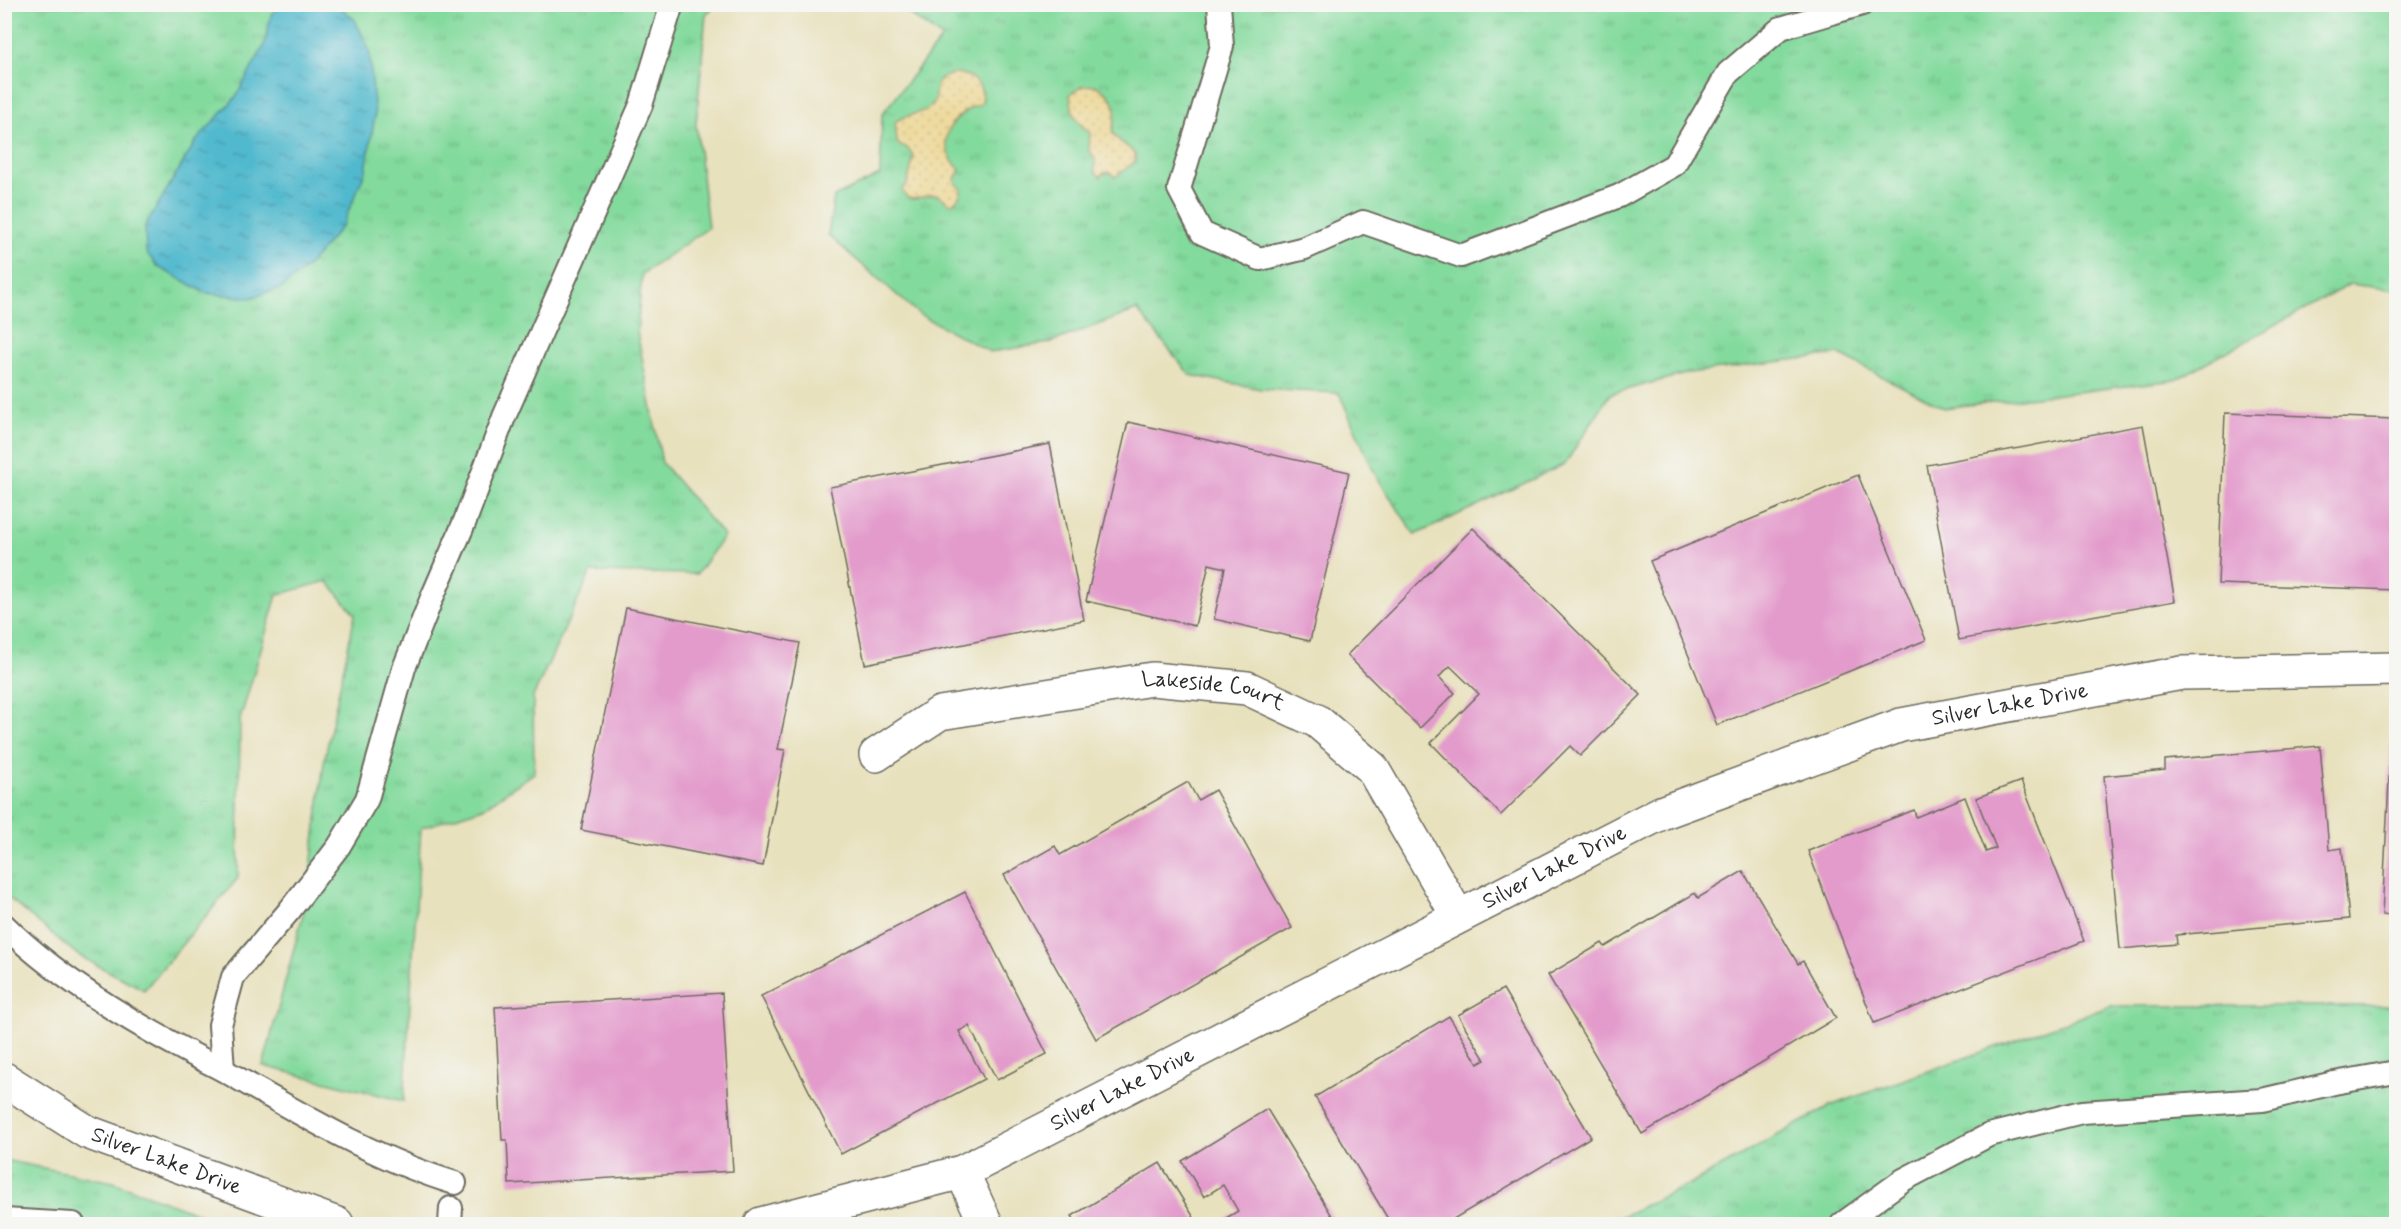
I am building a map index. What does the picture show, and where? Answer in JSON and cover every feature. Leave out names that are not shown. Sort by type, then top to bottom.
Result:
[{"type":"street","name":"Silver Lake Drive","points":[[761,1224],[962,1172],[1661,813],[1900,725],[2182,673],[2397,669]]},
{"type":"street","name":"Lakeside Court","points":[[876,755],[940,713],[1152,680],[1247,688],[1317,721],[1372,768],[1458,916]]},
{"type":"street","name":"Silver Lake Drive","points":[[4,1080],[87,1132],[337,1224]]},
{"type":"street","points":[[962,1172],[986,1224]]},
{"type":"lane","points":[[223,1070],[220,1025],[233,977],[289,911],[339,846],[367,799],[404,668],[465,521],[504,417],[641,105],[672,4]]},
{"type":"lane","points":[[1220,4],[1222,46],[1179,189],[1202,233],[1260,259],[1305,248],[1363,222],[1461,256],[1618,196],[1674,165],[1728,73],[1781,28],[1862,4]]},
{"type":"lane","points":[[4,926],[51,967],[155,1036],[223,1070],[345,1139],[430,1176],[455,1183]]},
{"type":"lane","points":[[1842,1224],[1903,1180],[1989,1135],[2082,1112],[2262,1100],[2334,1083],[2397,1072]]},
{"type":"lane","points":[[4,1220],[73,1224]]},
{"type":"green space","points":[[4,5],[717,5],[706,14],[696,124],[708,228],[642,274],[637,332],[662,463],[724,536],[697,574],[591,572],[533,697],[534,773],[483,808],[421,828],[404,1101],[263,1066],[307,899],[324,762],[355,614],[327,581],[277,595],[240,720],[238,878],[144,990],[78,955],[5,895]]},
{"type":"green space","points":[[897,5],[2396,5],[2396,290],[2350,284],[2175,380],[1944,408],[1838,354],[1689,373],[1610,394],[1565,464],[1415,535],[1375,474],[1339,393],[1261,389],[1190,375],[1137,310],[1049,343],[990,352],[920,315],[828,235],[834,197],[880,175],[882,114],[942,38]]},
{"type":"green space","points":[[2111,1006],[2396,1006],[2396,1224],[1606,1224],[1696,1181],[1830,1106]]},
{"type":"green space","points":[[4,1160],[113,1182],[226,1224],[5,1224]]},
{"type":"sand","points":[[956,73],[968,76],[977,82],[982,91],[982,103],[960,116],[946,137],[948,153],[960,170],[955,178],[956,184],[961,188],[960,195],[952,204],[934,195],[909,198],[902,189],[907,185],[914,156],[906,147],[900,146],[897,142],[895,122],[930,107],[940,80]]},
{"type":"sand","points":[[1096,85],[1109,95],[1114,104],[1115,116],[1112,132],[1135,154],[1135,162],[1114,177],[1112,173],[1103,173],[1101,177],[1095,172],[1095,160],[1089,149],[1090,132],[1077,121],[1072,107],[1070,94],[1083,86]]},
{"type":"water","points":[[281,4],[337,5],[355,20],[369,49],[375,115],[366,170],[342,226],[308,266],[282,288],[250,298],[206,293],[158,267],[146,252],[145,226],[196,141],[235,98],[264,46],[271,15]]},
{"type":"building","points":[[2225,413],[2396,419],[2396,590],[2218,584]]},
{"type":"building","points":[[1128,422],[1349,472],[1310,641],[1214,619],[1225,568],[1209,564],[1195,626],[1086,601]]},
{"type":"building","points":[[2143,425],[2175,601],[1959,640],[1927,465]]},
{"type":"building","points":[[1050,444],[1084,620],[865,664],[830,487]]},
{"type":"building","points":[[1858,475],[1926,640],[1717,725],[1650,561]]},
{"type":"building","points":[[1473,528],[1641,695],[1580,756],[1570,746],[1501,815],[1431,743],[1479,694],[1450,666],[1439,677],[1455,693],[1420,728],[1347,655]]},
{"type":"building","points":[[626,608],[800,643],[778,749],[785,750],[763,866],[581,830]]},
{"type":"building","points":[[2391,741],[2396,742],[2396,916],[2382,915]]},
{"type":"building","points":[[2320,746],[2329,850],[2342,848],[2349,919],[2176,935],[2177,944],[2120,949],[2104,776],[2165,770],[2165,760]]},
{"type":"building","points":[[2021,781],[2084,941],[1874,1023],[1808,851],[1914,810],[1916,817],[1965,797],[1986,852],[1996,848],[1976,798]]},
{"type":"building","points":[[1188,782],[1198,800],[1215,790],[1292,928],[1096,1039],[1004,875],[1055,846],[1060,855]]},
{"type":"building","points":[[1743,871],[1798,964],[1803,961],[1836,1018],[1642,1134],[1548,975],[1602,943],[1605,947],[1695,893],[1698,898]]},
{"type":"building","points":[[965,892],[1047,1054],[997,1080],[969,1026],[959,1031],[984,1079],[841,1154],[761,996]]},
{"type":"building","points":[[1503,989],[1591,1137],[1445,1224],[1391,1224],[1315,1097],[1449,1016],[1478,1064],[1485,1060],[1458,1015]]},
{"type":"building","points":[[722,993],[733,1171],[509,1184],[507,1140],[502,1140],[495,1007]]},
{"type":"building","points":[[1267,1109],[1337,1224],[1216,1224],[1238,1211],[1223,1185],[1204,1197],[1182,1161]]},
{"type":"building","points":[[1160,1163],[1198,1224],[1077,1224],[1072,1216]]}]
